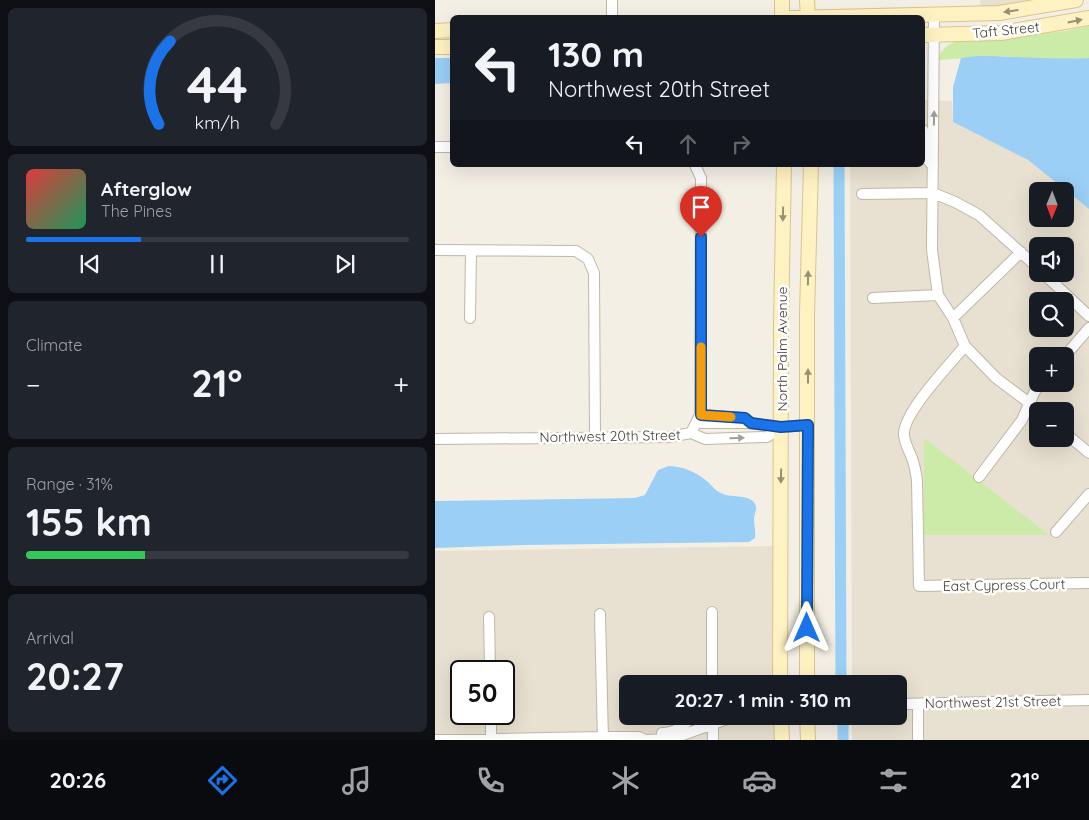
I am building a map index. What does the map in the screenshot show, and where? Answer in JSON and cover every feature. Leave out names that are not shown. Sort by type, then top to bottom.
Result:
[{"type":"main road","points":[[782,0],[782,15]]},
{"type":"main road","points":[[807,0],[808,15]]},
{"type":"main road","name":"Taft Street","points":[[925,16],[999,13],[1054,2],[1076,0]]},
{"type":"main road","name":"Taft Street","points":[[929,35],[1001,33],[1089,18]]},
{"type":"main road","points":[[435,31],[450,30]]},
{"type":"main road","points":[[435,47],[450,46]]},
{"type":"main road","name":"North Palm Avenue","points":[[780,675],[781,324],[785,167]]},
{"type":"main road","name":"North Palm Avenue","points":[[807,675],[807,314],[811,167]]},
{"type":"main road","points":[[781,725],[781,740]]},
{"type":"main road","points":[[807,725],[808,740]]},
{"type":"street","points":[[612,0],[612,15]]},
{"type":"street","points":[[925,20],[929,35],[933,166],[932,250],[938,294],[953,318],[965,346],[996,378],[1030,402]]},
{"type":"street","points":[[925,144],[927,159],[933,166]]},
{"type":"street","points":[[435,147],[450,147]]},
{"type":"street","points":[[691,433],[699,419],[701,178],[696,167]]},
{"type":"street","points":[[862,194],[933,193],[979,214],[1029,260]]},
{"type":"street","points":[[435,250],[576,252],[588,259],[594,274],[595,437]]},
{"type":"street","points":[[470,318],[471,250]]},
{"type":"street","points":[[953,318],[1021,252]]},
{"type":"street","points":[[1053,282],[1089,316]]},
{"type":"street","points":[[873,298],[938,294]]},
{"type":"street","points":[[1073,347],[1089,328]]},
{"type":"street","name":"East Cypress Court","points":[[965,346],[922,398],[906,421],[904,433],[908,450],[914,463],[917,480],[919,586],[1089,583]]},
{"type":"street","points":[[979,477],[1022,420],[1029,407]]},
{"type":"street","name":"Northwest 20th Street","points":[[699,419],[745,418],[751,423],[781,427],[808,425]]},
{"type":"street","name":"Northwest 20th Street","points":[[435,439],[669,437],[691,433],[705,438],[767,436],[781,427]]},
{"type":"street","points":[[1074,440],[1089,452]]},
{"type":"street","points":[[1055,532],[1089,494]]},
{"type":"street","points":[[712,612],[713,675]]},
{"type":"street","points":[[600,614],[603,738]]},
{"type":"street","points":[[489,617],[490,660]]},
{"type":"street","name":"Northwest 21st Street","points":[[907,704],[1089,700]]},
{"type":"street","points":[[918,704],[918,740]]},
{"type":"street","points":[[491,725],[491,740]]},
{"type":"street","points":[[435,740],[639,737],[645,734],[675,731],[682,725]]},
{"type":"street","points":[[639,737],[645,740],[672,738],[702,725]]},
{"type":"street","points":[[713,725],[713,740]]},
{"type":"shaded area","points":[[980,0],[1076,0],[981,13]]},
{"type":"shaded area","points":[[925,100],[952,101],[953,122],[1028,160],[1055,182],[1029,182],[1029,228],[1074,228],[1074,197],[1089,209],[1089,740],[852,740],[852,725],[907,725],[907,675],[852,675],[850,167],[925,167]]},
{"type":"shaded area","points":[[780,546],[782,675],[619,675],[619,725],[783,725],[783,740],[435,740],[435,551]]},
{"type":"green space","points":[[1089,26],[1089,58],[1055,60],[1000,56],[938,60],[944,49],[955,42],[1065,31]]},
{"type":"green space","points":[[924,438],[1049,535],[924,535]]},
{"type":"water","points":[[977,56],[1089,58],[1089,209],[1074,197],[1074,182],[1055,182],[1028,160],[953,122],[953,87],[961,58]]},
{"type":"water","points":[[435,58],[450,58],[450,83],[435,84]]},
{"type":"water","points":[[669,466],[695,473],[704,478],[721,493],[745,497],[753,501],[756,508],[754,519],[755,538],[749,542],[435,548],[435,501],[635,498],[645,495],[658,470]]},
{"type":"waterway","points":[[839,167],[841,675]]},
{"type":"waterway","points":[[843,725],[843,740]]},
{"type":"slow traffic","points":[[701,347],[701,415],[731,417]]},
{"type":"route","points":[[701,237],[701,415],[745,418],[751,423],[781,427],[808,425],[807,628]]}]
